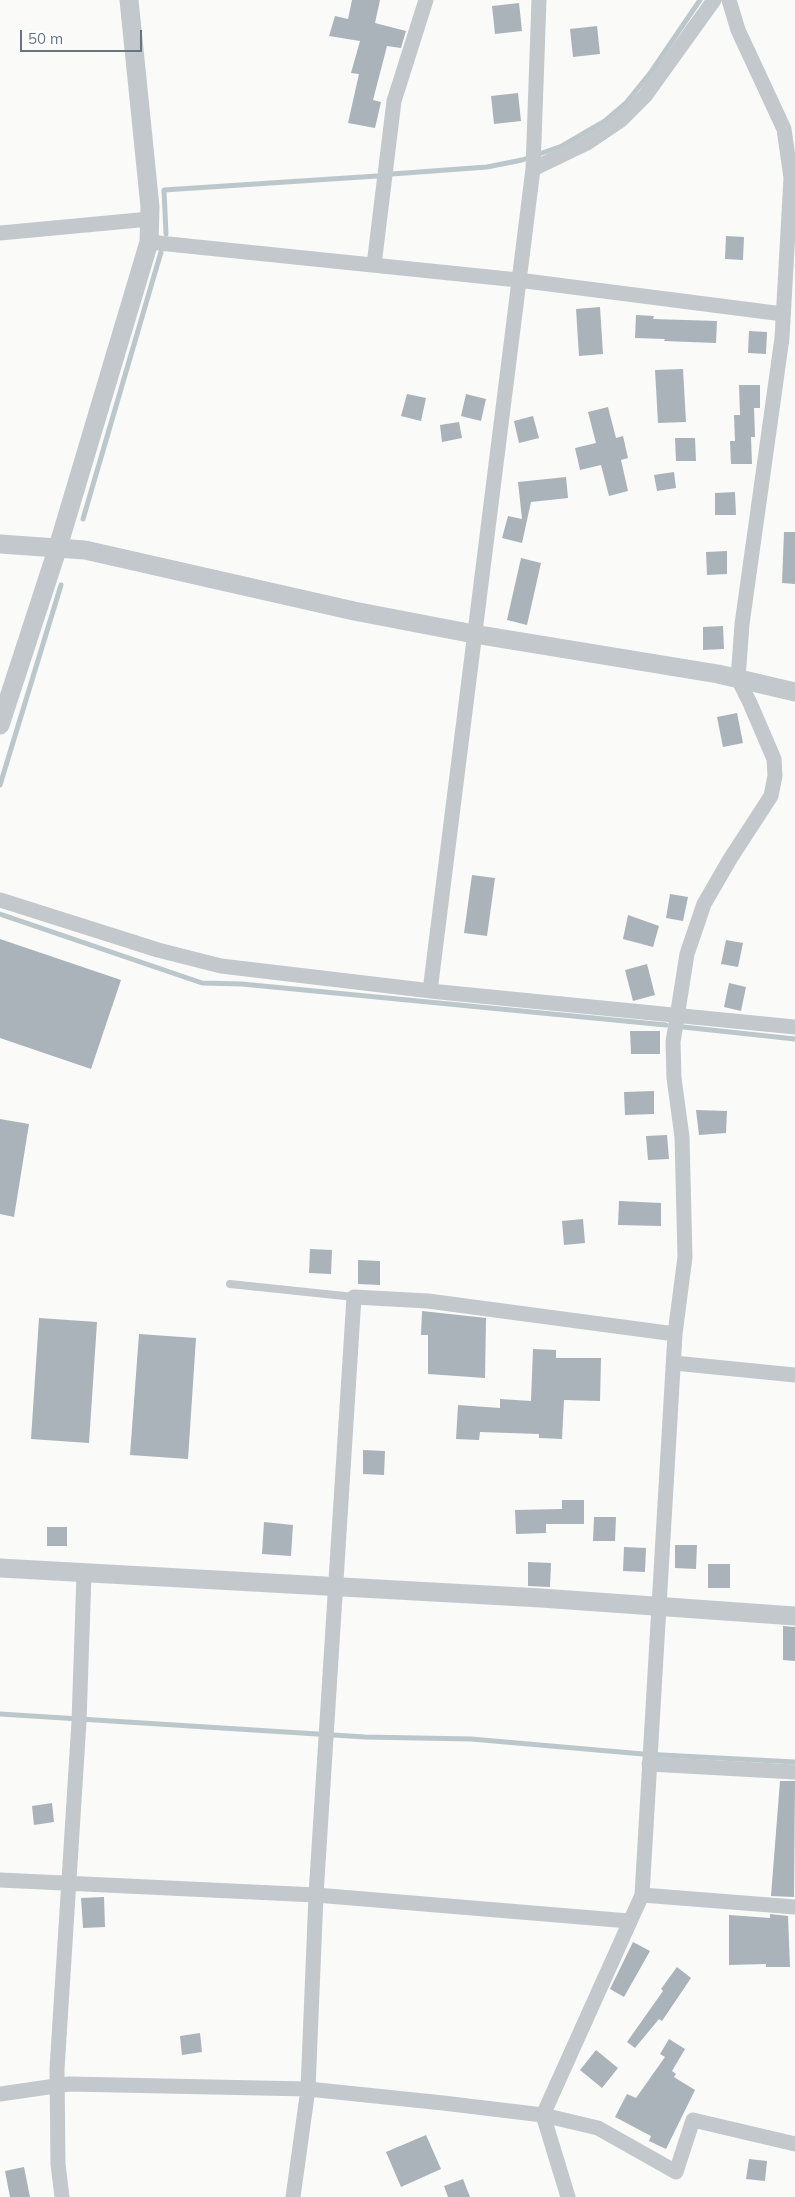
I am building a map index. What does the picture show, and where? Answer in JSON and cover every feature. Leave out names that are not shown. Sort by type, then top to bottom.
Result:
[{"type":"street","points":[[0,726],[58,547],[149,242],[150,219],[129,0]]},
{"type":"street","points":[[374,265],[394,101],[426,0]]},
{"type":"street","points":[[430,991],[533,161],[539,0]]},
{"type":"street","points":[[533,161],[587,143],[621,120],[645,96],[714,0]]},
{"type":"street","points":[[568,2197],[543,2115],[642,1895],[675,1334],[685,1257],[682,1137],[674,1078],[673,1042],[687,954],[704,904],[730,858],[771,796],[775,776],[774,759],[765,735],[738,679],[742,624],[789,339],[784,314],[791,178],[784,129],[738,30],[729,0]]},
{"type":"street","points":[[0,233],[150,219]]},
{"type":"street","points":[[149,242],[518,280],[784,314]]},
{"type":"street","points":[[0,544],[85,550],[354,611],[474,634],[738,679],[795,692]]},
{"type":"street","points":[[0,900],[158,950],[222,966],[430,991],[795,1027]]},
{"type":"street","points":[[293,2197],[308,2089],[316,1896],[354,1297],[428,1300],[675,1334]]},
{"type":"street","points":[[674,1363],[795,1375]]},
{"type":"street","points":[[0,1568],[541,1598],[795,1616]]},
{"type":"street","points":[[62,2197],[58,2164],[57,2085],[79,1718],[84,1574]]},
{"type":"street","points":[[650,1758],[795,1772]]},
{"type":"street","points":[[0,1880],[68,1885],[316,1896],[629,1922]]},
{"type":"street","points":[[642,1895],[795,1907]]},
{"type":"street","points":[[0,2094],[57,2085],[308,2089],[543,2115],[598,2128],[676,2172],[693,2120],[795,2144]]},
{"type":"lane","points":[[230,1284],[354,1297]]},
{"type":"building","points":[[352,0],[380,0],[375,23],[406,31],[401,48],[387,46],[373,100],[381,102],[375,128],[348,123],[359,74],[351,73],[360,41],[329,36],[335,16],[348,19]]},
{"type":"building","points":[[519,3],[522,31],[495,34],[492,6]]},
{"type":"building","points":[[597,26],[600,54],[573,57],[570,29]]},
{"type":"building","points":[[518,93],[521,121],[494,124],[491,96]]},
{"type":"building","points":[[726,236],[744,237],[743,260],[725,259]]},
{"type":"building","points":[[600,307],[603,354],[579,356],[576,309]]},
{"type":"building","points":[[636,315],[654,316],[653,319],[717,321],[716,343],[635,338]]},
{"type":"building","points":[[749,331],[767,332],[766,354],[748,353]]},
{"type":"building","points":[[683,369],[686,422],[658,423],[655,370]]},
{"type":"building","points":[[739,385],[760,385],[760,408],[754,408],[755,437],[751,437],[752,464],[731,464],[730,441],[735,441],[734,415],[740,415]]},
{"type":"building","points":[[407,394],[426,398],[421,421],[401,416]]},
{"type":"building","points":[[466,394],[486,399],[481,421],[461,416]]},
{"type":"building","points":[[608,407],[616,438],[623,436],[628,458],[621,460],[628,491],[609,496],[601,465],[580,470],[575,448],[596,443],[588,412]]},
{"type":"building","points":[[533,416],[539,438],[519,443],[514,421]]},
{"type":"building","points":[[459,422],[462,438],[442,442],[440,425]]},
{"type":"building","points":[[675,438],[695,438],[696,461],[676,461]]},
{"type":"building","points":[[674,472],[676,488],[657,491],[654,475]]},
{"type":"building","points":[[566,477],[568,498],[531,502],[522,543],[502,538],[508,516],[522,519],[518,482]]},
{"type":"building","points":[[735,492],[736,515],[715,515],[715,493]]},
{"type":"building","points":[[784,532],[795,532],[795,584],[782,583]]},
{"type":"building","points":[[727,551],[727,574],[707,575],[706,552]]},
{"type":"building","points":[[521,558],[541,563],[527,625],[507,620]]},
{"type":"building","points":[[723,626],[724,649],[703,650],[703,627]]},
{"type":"building","points":[[737,713],[743,743],[723,747],[717,717]]},
{"type":"building","points":[[472,875],[495,878],[487,936],[464,933]]},
{"type":"building","points":[[670,894],[688,897],[683,921],[666,918]]},
{"type":"building","points":[[628,915],[659,926],[653,947],[623,939]]},
{"type":"building","points":[[0,939],[121,980],[91,1069],[0,1038]]},
{"type":"building","points":[[726,940],[743,943],[738,967],[721,964]]},
{"type":"building","points":[[647,964],[655,995],[633,1001],[625,970]]},
{"type":"building","points":[[729,983],[746,987],[741,1011],[724,1007]]},
{"type":"building","points":[[630,1031],[660,1031],[660,1054],[631,1054]]},
{"type":"building","points":[[654,1091],[654,1114],[625,1115],[624,1092]]},
{"type":"building","points":[[696,1110],[727,1111],[726,1133],[699,1135]]},
{"type":"building","points":[[0,1119],[29,1124],[14,1217],[0,1214]]},
{"type":"building","points":[[667,1135],[669,1159],[648,1160],[646,1136]]},
{"type":"building","points":[[619,1201],[661,1203],[661,1226],[618,1225]]},
{"type":"building","points":[[583,1219],[585,1243],[564,1245],[562,1221]]},
{"type":"building","points":[[310,1249],[332,1250],[331,1274],[309,1273]]},
{"type":"building","points":[[358,1260],[380,1261],[380,1285],[358,1284]]},
{"type":"building","points":[[422,1311],[486,1318],[485,1378],[428,1374],[428,1335],[421,1335]]},
{"type":"building","points":[[39,1318],[97,1322],[89,1443],[31,1439]]},
{"type":"building","points":[[139,1334],[196,1338],[188,1459],[130,1455]]},
{"type":"building","points":[[533,1349],[556,1350],[556,1358],[601,1358],[600,1401],[564,1400],[562,1439],[539,1438],[539,1434],[480,1432],[479,1440],[456,1439],[458,1405],[500,1408],[500,1399],[531,1401]]},
{"type":"building","points":[[363,1450],[385,1451],[384,1475],[363,1474]]},
{"type":"building","points":[[562,1500],[584,1500],[584,1524],[546,1524],[546,1533],[516,1534],[515,1510],[562,1509]]},
{"type":"building","points":[[594,1517],[616,1517],[615,1541],[593,1541]]},
{"type":"building","points":[[264,1522],[293,1525],[291,1556],[262,1554]]},
{"type":"building","points":[[47,1527],[67,1527],[67,1546],[47,1546]]},
{"type":"building","points":[[675,1545],[697,1545],[696,1569],[675,1568]]},
{"type":"building","points":[[624,1547],[646,1548],[645,1572],[623,1571]]},
{"type":"building","points":[[528,1562],[551,1563],[550,1587],[528,1586]]},
{"type":"building","points":[[708,1564],[730,1564],[730,1588],[708,1588]]},
{"type":"building","points":[[783,1626],[795,1627],[795,1661],[783,1660]]},
{"type":"building","points":[[780,1781],[795,1781],[794,1897],[771,1896]]},
{"type":"building","points":[[52,1803],[54,1822],[34,1825],[32,1806]]},
{"type":"building","points":[[104,1897],[105,1927],[83,1928],[81,1898]]},
{"type":"building","points":[[770,1914],[788,1916],[790,1967],[766,1967],[766,1964],[729,1965],[729,1915],[770,1918]]},
{"type":"building","points":[[633,1942],[650,1951],[624,1997],[610,1989]]},
{"type":"building","points":[[677,1967],[691,1978],[662,2021],[659,2019],[635,2048],[627,2042],[663,1991],[661,1989]]},
{"type":"building","points":[[200,2033],[202,2052],[182,2055],[180,2036]]},
{"type":"building","points":[[669,2039],[685,2049],[672,2071],[676,2074],[674,2077],[695,2090],[666,2149],[649,2141],[651,2136],[615,2117],[627,2094],[636,2098],[665,2057],[660,2054]]},
{"type":"building","points":[[596,2050],[618,2068],[602,2088],[580,2070]]},
{"type":"building","points":[[426,2135],[441,2169],[401,2187],[386,2152]]},
{"type":"building","points":[[749,2159],[767,2161],[765,2181],[746,2179]]},
{"type":"building","points":[[24,2167],[30,2197],[10,2197],[5,2171]]},
{"type":"building","points":[[463,2179],[470,2197],[448,2197],[444,2186]]},
{"type":"waterway","points":[[392,174],[487,167],[522,160],[562,146],[605,121],[626,103],[651,72],[700,0]]},
{"type":"waterway","points":[[166,234],[164,190],[377,176]]},
{"type":"waterway","points":[[83,519],[161,252]]},
{"type":"waterway","points":[[0,785],[61,585]]},
{"type":"waterway","points":[[0,914],[202,983],[242,984],[666,1025]]},
{"type":"waterway","points":[[683,1027],[795,1039]]},
{"type":"waterway","points":[[0,1714],[365,1737],[471,1739],[643,1754],[795,1762]]}]
